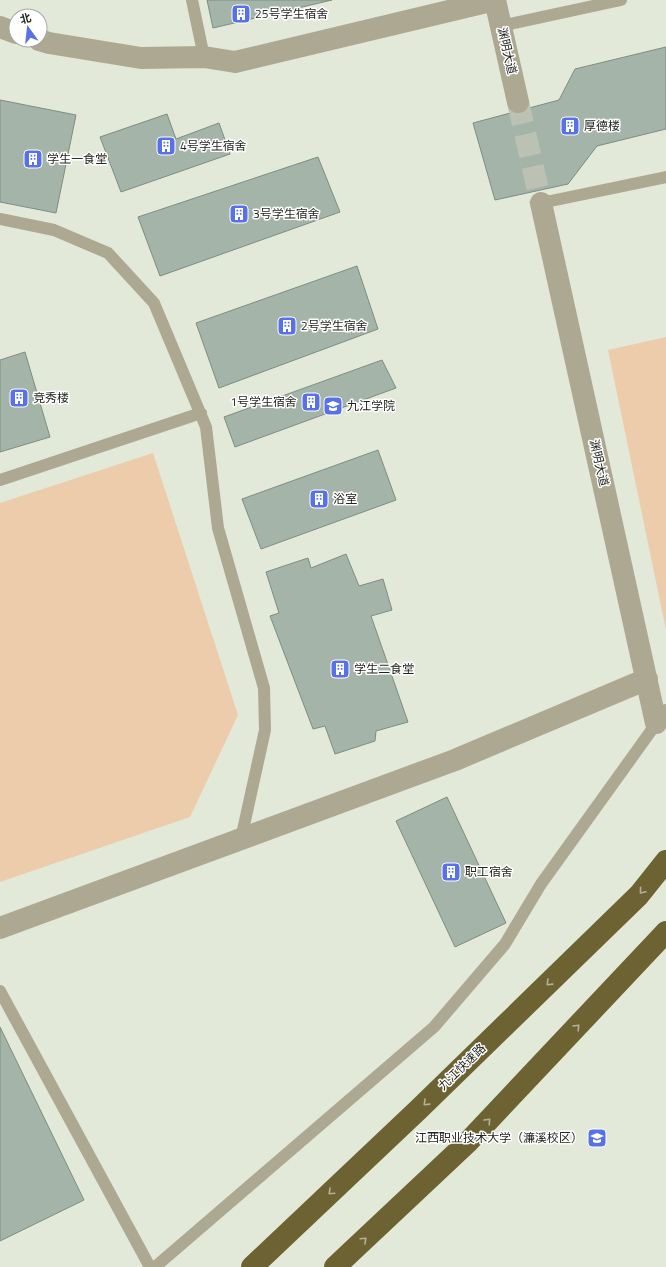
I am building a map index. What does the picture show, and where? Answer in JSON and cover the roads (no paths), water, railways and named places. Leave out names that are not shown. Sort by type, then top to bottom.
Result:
[{"type":"highway","name":"九江快速路","points":[[252,1267],[419,1110],[633,900],[666,861]]},
{"type":"highway","points":[[335,1267],[468,1142],[666,932]]},
{"type":"street","points":[[48,43],[141,58],[204,57],[234,62],[439,6],[495,0]]},
{"type":"street","name":"渊明大道","points":[[495,0],[518,102]]},
{"type":"street","name":"渊明大道","points":[[541,203],[647,679],[661,717]]},
{"type":"street","points":[[0,928],[455,760],[647,679]]},
{"type":"lane","points":[[192,0],[204,57]]},
{"type":"lane","points":[[501,26],[621,0]]},
{"type":"lane","points":[[541,203],[666,177]]},
{"type":"lane","points":[[0,218],[54,230],[108,253],[154,303],[201,413],[206,427],[218,528],[264,688],[265,730],[241,839]]},
{"type":"lane","points":[[0,480],[201,413]]},
{"type":"lane","points":[[155,1267],[434,1027],[504,944],[541,884],[661,717]]},
{"type":"lane","points":[[0,991],[150,1267]]},
{"type":"tunnel","points":[[518,102],[541,203]]},
{"type":"place","name":"25号学生宿舍","points":[[241,14]]},
{"type":"place","name":"厚德楼","points":[[570,126]]},
{"type":"place","name":"4号学生宿舍","points":[[166,146]]},
{"type":"place","name":"学生一食堂","points":[[33,159]]},
{"type":"place","name":"3号学生宿舍","points":[[239,214]]},
{"type":"place","name":"2号学生宿舍","points":[[287,326]]},
{"type":"place","name":"竞秀楼","points":[[19,398]]},
{"type":"place","name":"1号学生宿舍","points":[[311,402]]},
{"type":"place","name":"九江学院","points":[[333,406]]},
{"type":"place","name":"浴室","points":[[319,499]]},
{"type":"place","name":"学生二食堂","points":[[340,669]]},
{"type":"place","name":"职工宿舍","points":[[451,872]]},
{"type":"place","name":"江西职业技术大学（濂溪校区）","points":[[597,1138]]}]
